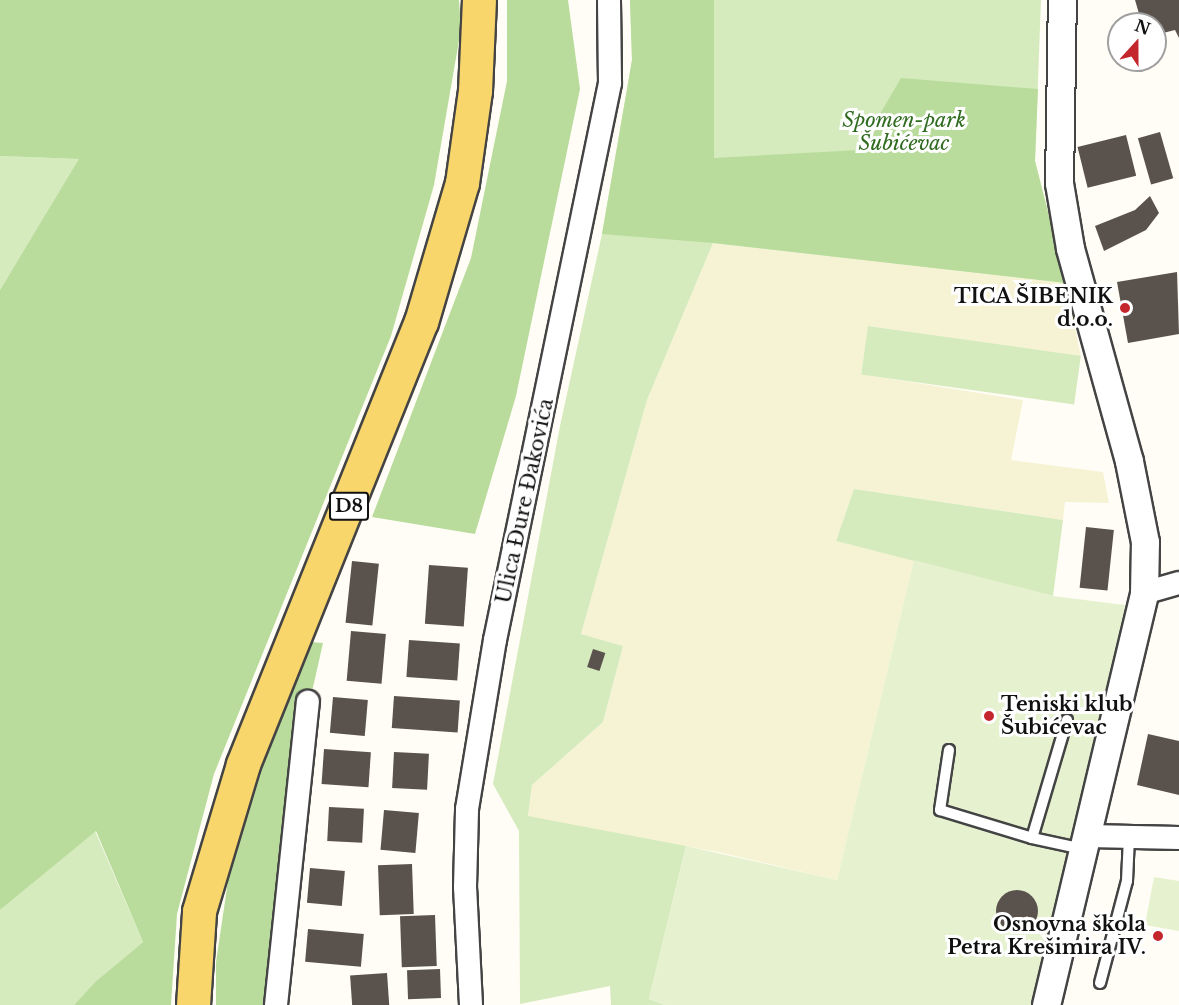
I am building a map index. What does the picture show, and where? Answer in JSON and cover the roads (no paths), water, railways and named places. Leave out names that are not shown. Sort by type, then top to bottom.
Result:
[{"type":"main road","name":"D8","points":[[193,1005],[199,911],[243,765],[422,322],[462,183],[475,91],[479,0]]},
{"type":"street","name":"Ulica Đure Đakovića","points":[[471,1005],[465,887],[467,809],[495,640],[610,83],[609,0]]},
{"type":"street","points":[[1046,1005],[1088,842],[1144,593],[1145,542],[1130,461],[1070,248],[1059,183],[1062,0]]},
{"type":"street","points":[[1144,593],[1179,584]]},
{"type":"street","points":[[276,1005],[308,702]]},
{"type":"street","points":[[1088,842],[1129,837],[1179,838]]},
{"type":"lane","points":[[1032,838],[1066,720]]},
{"type":"lane","points":[[949,750],[940,810],[1032,838],[1088,842]]},
{"type":"lane","points":[[1100,983],[1127,881],[1129,837]]},
{"type":"place","name":"TICA ŠIBENIK d.o.o.","points":[[1125,308]]},
{"type":"place","name":"Teniski klub Šubićevac","points":[[989,716]]},
{"type":"place","name":"Osnovna škola Petra Krešimira IV.","points":[[1158,936]]},
{"type":"park label","name":"Spomen-park Šubićevac","points":[[904,132]]}]
